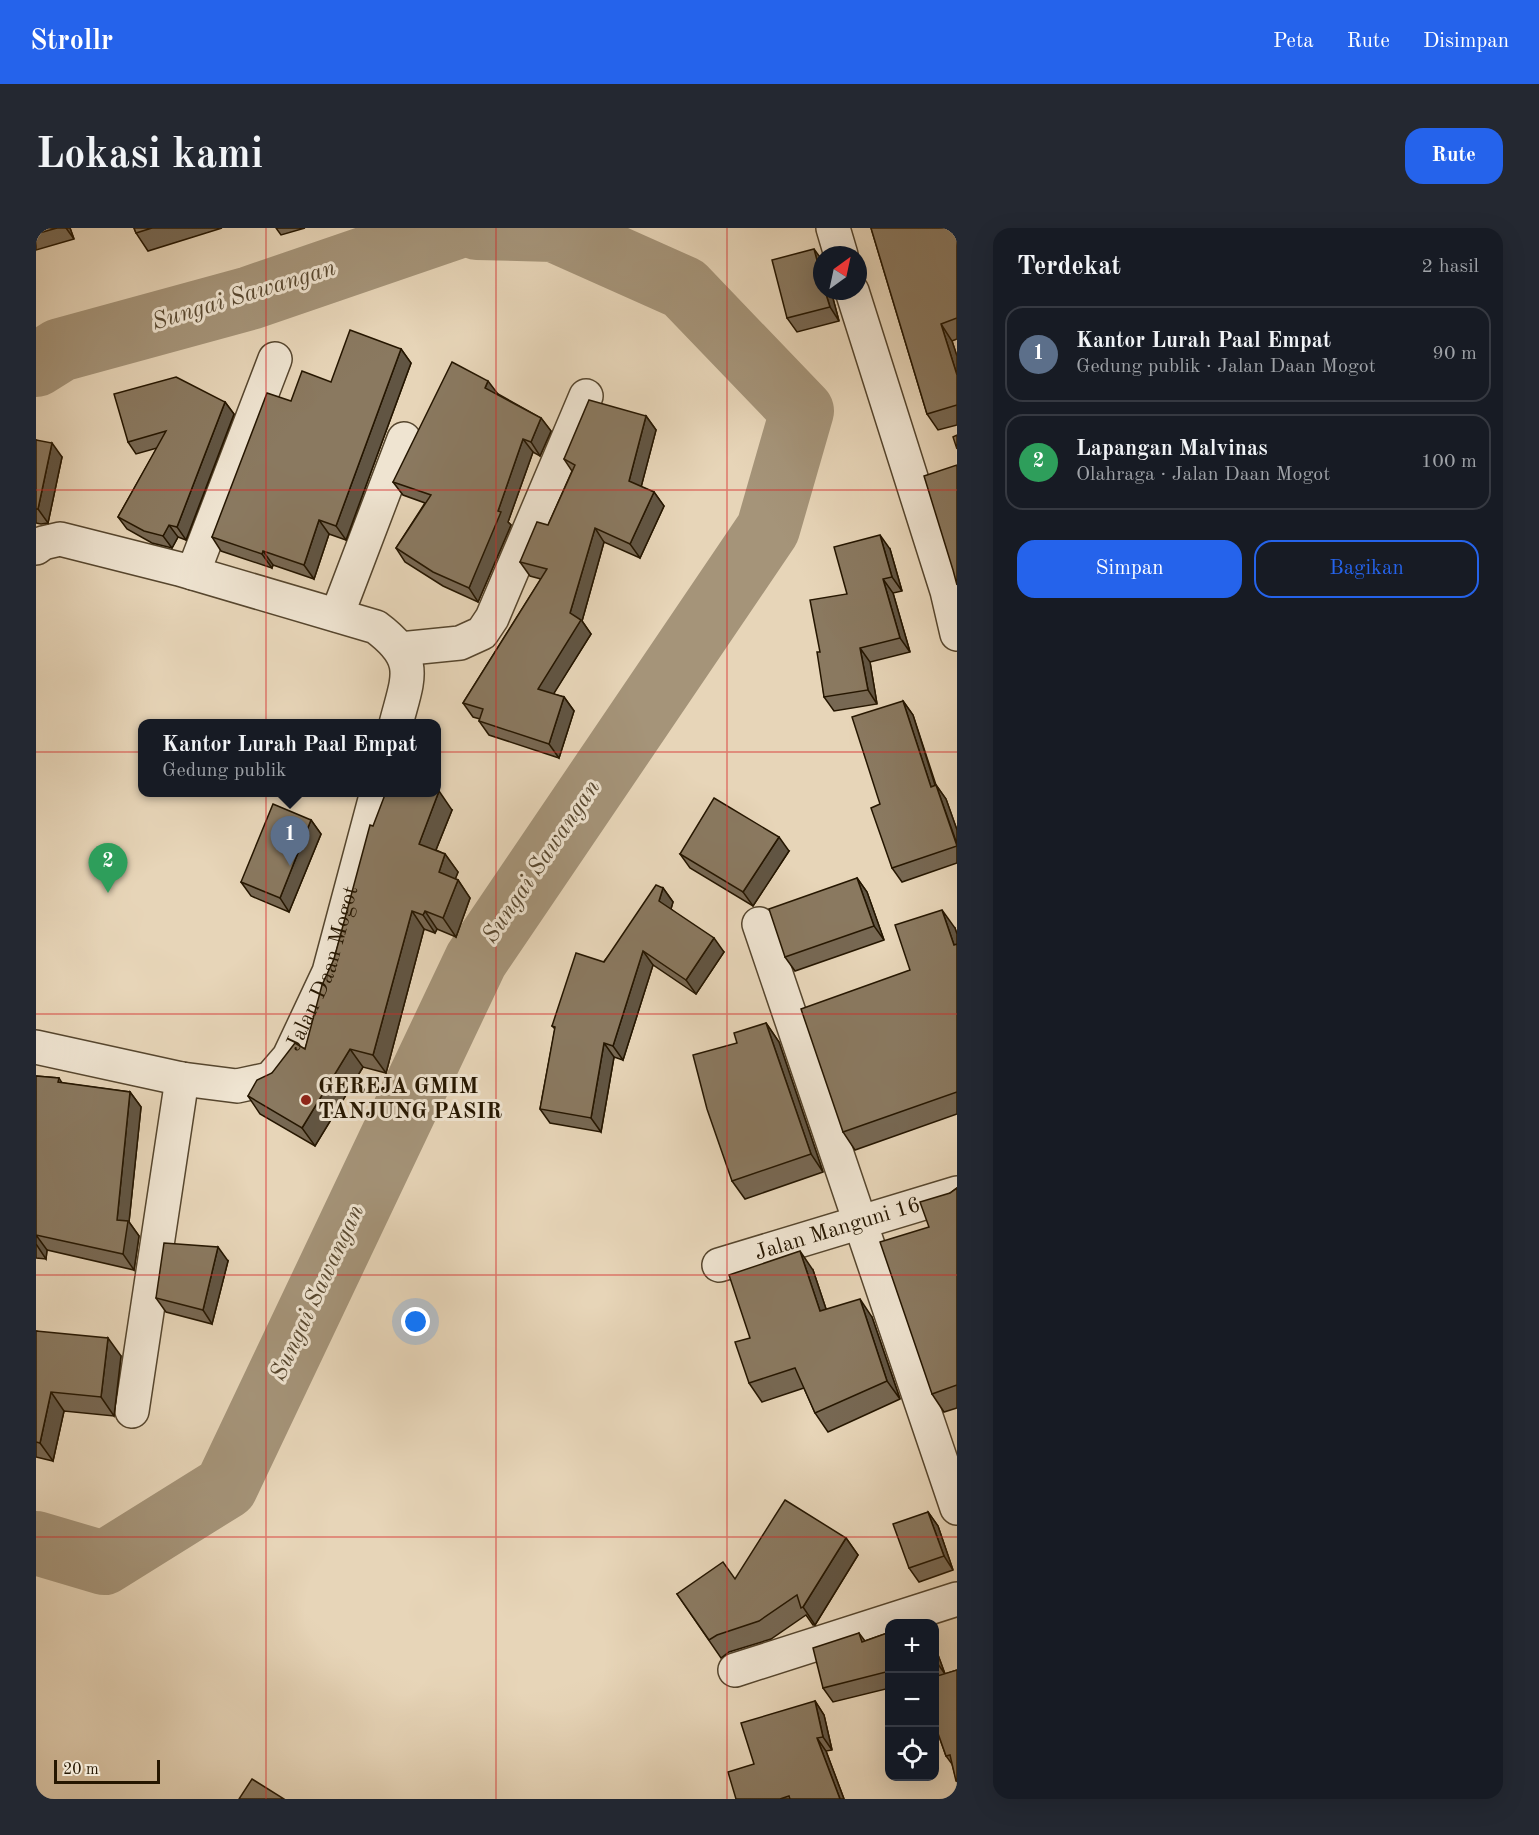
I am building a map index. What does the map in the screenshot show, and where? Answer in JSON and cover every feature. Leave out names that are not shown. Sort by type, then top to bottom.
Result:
[{"type":"street","points":[[833,228],[838,246]]},
{"type":"street","points":[[855,300],[952,590],[957,634]]},
{"type":"street","points":[[193,573],[275,359]]},
{"type":"street","points":[[400,649],[460,643],[482,633],[492,618],[586,396]]},
{"type":"street","points":[[338,615],[404,439]]},
{"type":"street","points":[[36,548],[43,543],[60,539],[193,573],[376,627],[400,649],[406,658],[407,682],[397,719]]},
{"type":"street","name":"Jalan Daan Mogot","points":[[36,1047],[182,1079],[237,1086],[252,1085],[270,1079],[289,1057],[329,972],[376,797]]},
{"type":"street","points":[[759,924],[957,1508]]},
{"type":"street","points":[[132,1411],[182,1079]]},
{"type":"street","name":"Jalan Manguni 16","points":[[719,1265],[957,1193]]},
{"type":"street","points":[[735,1670],[957,1599]]},
{"type":"building","points":[[36,228],[57,228],[36,234]]},
{"type":"building","points":[[134,228],[152,228],[136,233]]},
{"type":"building","points":[[871,228],[957,228],[957,318],[941,324],[957,375],[957,405],[927,414]]},
{"type":"building","points":[[813,249],[813,300],[828,300],[830,307],[787,318],[772,260]]},
{"type":"building","points":[[350,330],[401,349],[336,526],[319,520],[304,565],[212,537],[267,393],[291,401],[302,371],[331,382]]},
{"type":"building","points":[[452,362],[488,381],[485,388],[541,418],[531,442],[523,439],[498,511],[501,512],[469,588],[433,572],[396,548],[431,495],[393,482]]},
{"type":"building","points":[[176,377],[225,402],[177,527],[169,525],[163,536],[144,531],[118,517],[166,431],[128,442],[114,394]]},
{"type":"building","points":[[589,400],[646,416],[629,481],[654,492],[630,544],[595,528],[570,613],[581,620],[538,689],[564,697],[549,744],[479,721],[483,709],[463,703],[547,569],[520,562],[537,522],[548,525],[575,465],[564,459]]},
{"type":"building","points":[[957,435],[957,449],[953,437]]},
{"type":"building","points":[[36,440],[52,443],[38,509],[36,509]]},
{"type":"building","points":[[957,465],[957,585],[924,476]]},
{"type":"building","points":[[880,535],[892,577],[883,579],[900,638],[860,648],[868,690],[824,697],[817,652],[820,652],[810,600],[847,594],[834,547]]},
{"type":"building","points":[[903,701],[931,787],[936,785],[957,846],[892,868],[871,808],[880,804],[852,717]]},
{"type":"building","points":[[384,797],[437,797],[419,844],[445,854],[439,872],[458,880],[443,918],[425,911],[423,915],[412,911],[373,1055],[350,1049],[302,1128],[248,1096],[257,1080],[272,1073],[295,1043],[305,1049],[322,985],[334,959],[370,825],[373,826]]},
{"type":"building","points":[[714,798],[779,837],[743,892],[680,854]]},
{"type":"building","points":[[273,804],[311,820],[280,898],[241,882]]},
{"type":"building","points":[[857,878],[874,926],[785,957],[769,909]]},
{"type":"building","points":[[656,885],[663,888],[659,901],[714,938],[686,980],[643,951],[613,1046],[604,1043],[591,1118],[540,1109],[555,1027],[552,1026],[576,953],[604,962]]},
{"type":"building","points":[[942,910],[954,945],[957,944],[957,1092],[843,1132],[801,1009],[910,970],[895,925]]},
{"type":"building","points":[[766,1023],[811,1154],[732,1181],[707,1109],[693,1055],[737,1043],[734,1033]]},
{"type":"building","points":[[36,1076],[59,1078],[58,1082],[130,1092],[117,1220],[128,1221],[123,1254],[36,1235]]},
{"type":"building","points":[[957,1188],[957,1385],[932,1394],[880,1242],[929,1227],[920,1202],[950,1193]]},
{"type":"building","points":[[164,1243],[218,1247],[203,1310],[156,1298]]},
{"type":"building","points":[[800,1251],[820,1311],[860,1299],[887,1381],[815,1413],[795,1368],[749,1383],[735,1342],[750,1338],[729,1275]]},
{"type":"building","points":[[36,1331],[108,1338],[101,1397],[51,1392],[40,1443],[36,1442]]},
{"type":"building","points":[[785,1500],[846,1538],[803,1607],[801,1608],[797,1595],[759,1621],[717,1635],[709,1640],[677,1594],[723,1562],[735,1579]]},
{"type":"building","points":[[928,1512],[944,1556],[909,1568],[893,1524]]},
{"type":"building","points":[[859,1633],[862,1642],[885,1634],[885,1672],[823,1688],[813,1648]]},
{"type":"building","points":[[957,1670],[957,1781],[950,1755],[946,1756],[939,1736],[939,1675]]},
{"type":"building","points":[[815,1701],[823,1737],[817,1738],[840,1799],[790,1799],[789,1796],[780,1799],[736,1799],[728,1772],[754,1764],[741,1723]]},
{"type":"building","points":[[252,1779],[284,1799],[239,1799]]},
{"type":"waterway","name":"Sungai Sawangan","points":[[36,365],[60,350],[250,298],[454,228]]},
{"type":"waterway","name":"Sungai Sawangan","points":[[36,1543],[104,1563],[226,1487],[476,960],[768,529],[802,411],[684,288],[554,230],[477,228]]},
{"type":"place","name":"Kantor Lurah Paal Empat","points":[[290,866]]},
{"type":"place","name":"Lapangan Malvinas","points":[[108,893]]},
{"type":"place","name":"GEREJA GMIM TANJUNG PASIR","points":[[306,1100]]}]
